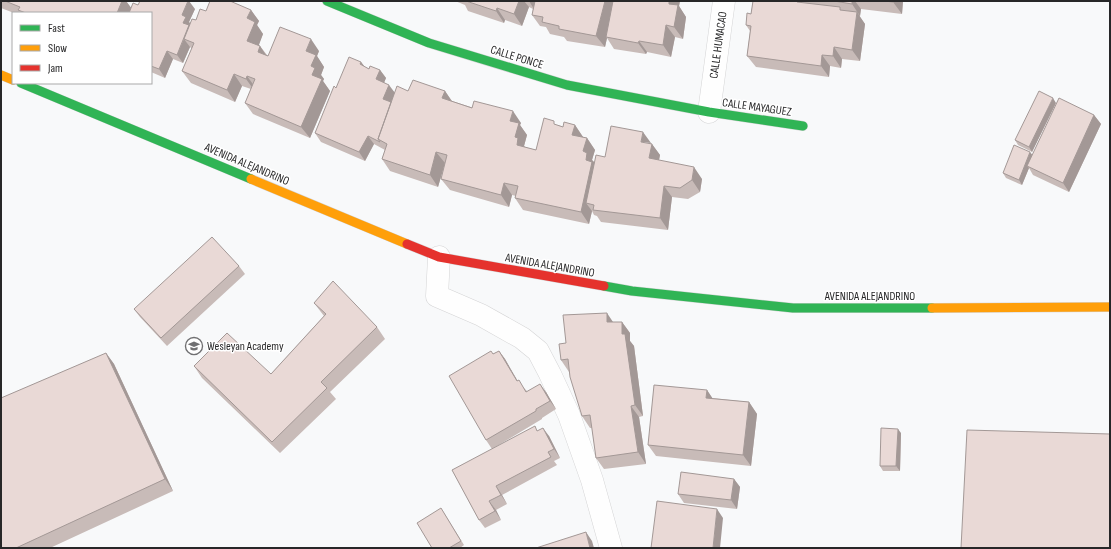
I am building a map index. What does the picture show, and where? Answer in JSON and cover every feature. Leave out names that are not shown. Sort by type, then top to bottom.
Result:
[{"type":"street","name":"CALLE PONCE","points":[[326,1],[429,44],[567,85],[709,112]]},
{"type":"street","name":"CALLE HUMACAO","points":[[709,112],[724,1]]},
{"type":"street","points":[[1,75],[12,80]]},
{"type":"street","name":"AVENIDA ALEJANDRINO","points":[[23,84],[439,257],[632,291],[793,308],[1110,307]]},
{"type":"street","name":"CALLE MAYAGUEZ","points":[[709,112],[803,126]]},
{"type":"street","points":[[439,257],[437,296],[481,315],[522,338],[538,352],[569,415],[592,480],[611,548]]},
{"type":"building","points":[[5,1],[122,1],[117,12],[23,12],[18,10],[20,7]]},
{"type":"building","points":[[140,1],[188,1],[182,15],[186,17],[183,23],[189,25],[177,55],[167,51],[159,69],[152,66],[152,12],[129,12],[133,3],[138,5]]},
{"type":"building","points":[[210,1],[230,1],[251,10],[247,18],[255,22],[247,41],[260,46],[258,52],[268,56],[280,27],[311,39],[306,51],[316,55],[311,66],[315,68],[312,75],[322,79],[301,127],[245,103],[255,79],[247,76],[246,79],[234,74],[227,90],[182,71],[194,43],[184,39],[192,19],[196,20],[200,9],[206,11]]},
{"type":"building","points":[[466,1],[519,1],[514,14],[497,8],[496,11]]},
{"type":"building","points":[[535,1],[605,1],[596,36],[559,29],[559,26],[542,22],[543,17],[532,15]]},
{"type":"building","points":[[613,1],[669,1],[669,4],[678,5],[674,27],[666,25],[663,45],[639,41],[638,43],[606,37]]},
{"type":"building","points":[[753,1],[797,1],[840,7],[840,10],[857,12],[852,50],[834,47],[833,56],[822,55],[821,66],[747,56],[751,26],[746,25],[747,13],[751,14]]},
{"type":"building","points":[[834,1],[852,1],[852,4]]},
{"type":"building","points":[[349,57],[361,62],[360,64],[369,69],[370,66],[380,70],[376,79],[389,85],[383,99],[391,102],[378,139],[380,142],[368,136],[359,152],[315,133],[334,86],[336,88]]},
{"type":"building","points":[[413,80],[445,91],[442,98],[472,108],[474,101],[513,111],[510,121],[519,123],[515,137],[518,138],[517,145],[536,150],[544,118],[554,121],[554,124],[563,127],[564,122],[575,125],[572,135],[587,138],[583,151],[587,153],[586,160],[592,162],[581,212],[515,198],[518,186],[504,183],[501,195],[441,179],[447,155],[436,152],[430,175],[382,159],[387,144],[378,139],[397,86],[408,91]]},
{"type":"building","points":[[1039,91],[1053,98],[1029,147],[1015,140]]},
{"type":"building","points":[[1059,98],[1094,115],[1063,183],[1027,166]]},
{"type":"building","points":[[611,126],[643,132],[641,142],[652,144],[649,158],[694,167],[692,180],[680,188],[664,186],[660,218],[593,210],[594,205],[586,203],[596,155],[605,157]]},
{"type":"building","points":[[1014,145],[1030,152],[1019,180],[1003,173]]},
{"type":"building","points":[[212,237],[239,266],[161,338],[134,309]]},
{"type":"building","points":[[333,281],[377,327],[321,382],[327,388],[272,442],[194,366],[227,333],[271,374],[326,314],[314,303]]},
{"type":"building","points":[[607,313],[607,322],[622,322],[622,334],[625,334],[635,405],[631,406],[638,452],[596,458],[590,415],[582,416],[570,377],[568,359],[561,360],[559,344],[566,343],[563,315]]},
{"type":"building","points":[[491,351],[493,354],[499,351],[517,381],[519,380],[526,392],[540,384],[550,401],[536,409],[536,411],[486,440],[449,376]]},
{"type":"building","points":[[106,353],[165,479],[16,548],[1,548],[1,398]]},
{"type":"building","points":[[654,385],[707,390],[706,398],[749,402],[743,455],[648,445]]},
{"type":"building","points":[[535,426],[537,431],[543,428],[554,449],[548,452],[551,457],[496,486],[501,495],[489,501],[495,511],[479,520],[452,470]]},
{"type":"building","points":[[881,428],[898,429],[896,466],[880,466]]},
{"type":"building","points":[[967,430],[1110,434],[1110,548],[961,548]]},
{"type":"building","points":[[681,472],[734,479],[731,500],[678,494]]},
{"type":"building","points":[[657,501],[717,509],[713,548],[651,548]]},
{"type":"building","points":[[441,508],[461,541],[449,548],[432,548],[417,523]]},
{"type":"building","points":[[586,532],[590,548],[536,548]]},
{"type":"traffic: fast","points":[[327,1],[429,43],[567,85],[709,112],[803,126]]},
{"type":"traffic: fast","points":[[23,84],[251,179]]},
{"type":"traffic: fast","points":[[604,286],[632,291],[793,308],[932,308]]},
{"type":"traffic: slow","points":[[1,75],[12,80]]},
{"type":"traffic: slow","points":[[251,179],[407,244]]},
{"type":"traffic: slow","points":[[932,308],[1110,307]]},
{"type":"traffic: jam","points":[[407,244],[439,257],[604,286]]},
{"type":"place","name":"Wesleyan Academy","points":[[194,346]]}]
